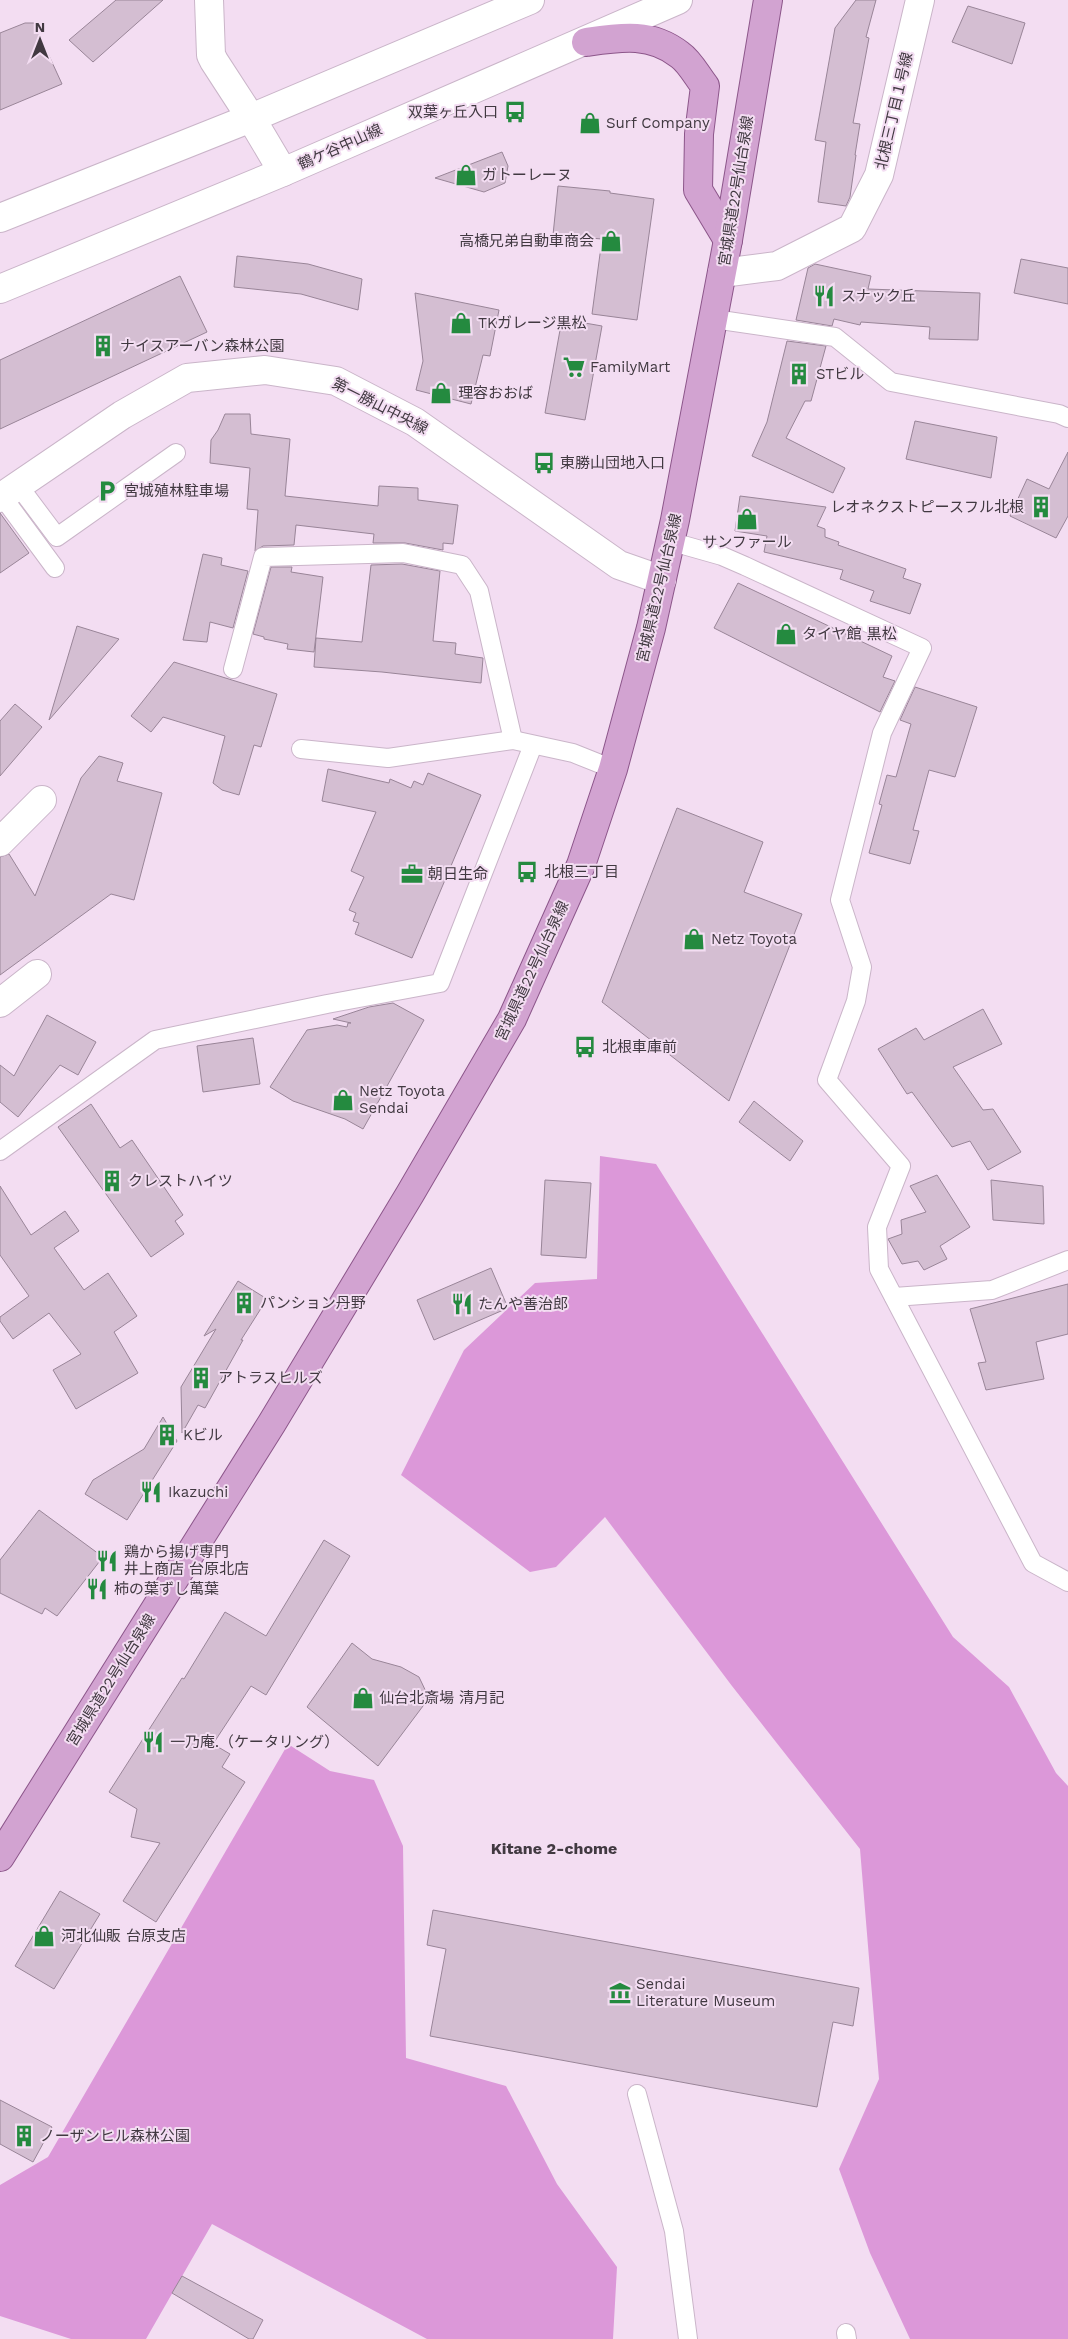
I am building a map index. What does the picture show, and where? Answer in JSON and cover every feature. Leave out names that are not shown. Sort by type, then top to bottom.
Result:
[{"type":"main road","name":"宮城県道22号仙台泉線","points":[[0,1857],[277,1414],[410,1194],[512,1019],[581,865],[613,769],[662,580],[714,319],[768,0]]},
{"type":"main road","points":[[586,42],[617,38],[646,38],[681,55],[705,86],[699,134],[698,190],[728,240]]},
{"type":"street","points":[[209,0],[211,55],[283,172]]},
{"type":"street","points":[[0,218],[251,118],[530,0]]},
{"type":"street","name":"鶴ケ谷中山線","points":[[0,289],[283,172],[586,42],[678,0]]},
{"type":"street","name":"北根三丁目１号線","points":[[722,273],[777,266],[852,228],[880,175],[920,0]]},
{"type":"street","name":"第一勝山中央線","points":[[7,493],[122,415],[187,378],[265,370],[336,381],[415,422],[619,565],[662,580]]},
{"type":"street","points":[[0,842],[42,800]]},
{"type":"street","points":[[0,1003],[37,974]]},
{"type":"lane","points":[[714,319],[835,337],[891,382],[1058,414],[1068,418]]},
{"type":"lane","points":[[7,493],[57,537],[176,453]]},
{"type":"lane","points":[[7,493],[54,568]]},
{"type":"lane","points":[[669,541],[722,556],[922,648],[882,733],[840,900],[862,967],[856,1001],[827,1080],[901,1166],[878,1227],[879,1269],[1033,1563],[1068,1582]]},
{"type":"lane","points":[[233,669],[263,557],[403,553],[462,565],[479,591],[513,740]]},
{"type":"lane","points":[[301,749],[388,758],[513,740],[573,753],[613,769]]},
{"type":"lane","points":[[0,1150],[155,1040],[326,1004],[440,983],[533,745]]},
{"type":"lane","points":[[894,1297],[992,1290],[1068,1260]]},
{"type":"lane","points":[[637,2094],[674,2231],[688,2339]]},
{"type":"shaded area","points":[[600,1156],[656,1164],[953,1637],[1009,1687],[1056,1773],[1068,1786],[1068,2339],[910,2339],[870,2253],[839,2169],[879,2079],[860,1849],[732,1686],[605,1517],[556,1567],[530,1572],[401,1475],[464,1350],[535,1283],[597,1279]]},
{"type":"shaded area","points":[[288,1744],[330,1771],[374,1780],[403,1846],[406,2058],[506,2086],[557,2184],[617,2267],[613,2339],[427,2339],[212,2224],[146,2339],[71,2339],[0,2316],[0,2185],[48,2157]]},
{"type":"building","points":[[116,0],[163,0],[93,62],[69,40]]},
{"type":"building","points":[[856,0],[876,0],[866,37],[869,38],[853,123],[860,124],[850,197],[846,206],[818,202],[826,142],[815,140],[835,28]]},
{"type":"building","points":[[968,6],[1025,23],[1012,64],[952,42]]},
{"type":"building","points":[[25,23],[34,23],[62,84],[0,110],[0,33]]},
{"type":"building","points":[[502,152],[508,166],[505,183],[484,192],[435,178]]},
{"type":"building","points":[[558,186],[610,191],[610,193],[654,199],[637,320],[592,314],[602,239],[553,235]]},
{"type":"building","points":[[237,256],[308,264],[362,279],[358,310],[301,294],[234,287]]},
{"type":"building","points":[[1021,259],[1068,268],[1068,304],[1014,293]]},
{"type":"building","points":[[815,264],[871,276],[868,289],[980,293],[978,340],[929,339],[930,327],[861,322],[860,325],[834,319],[832,326],[796,320],[808,268]]},
{"type":"building","name":"ナイスアーバン森林公園","points":[[180,276],[207,332],[0,429],[0,360]]},
{"type":"building","points":[[415,293],[499,310],[490,356],[483,355],[471,404],[416,390],[423,361]]},
{"type":"building","points":[[562,319],[602,326],[585,420],[545,413]]},
{"type":"building","points":[[787,341],[826,346],[811,401],[805,401],[786,438],[845,468],[833,493],[752,456],[767,422]]},
{"type":"building","points":[[225,414],[250,414],[251,434],[290,439],[285,496],[378,506],[379,486],[418,488],[418,500],[458,505],[453,544],[443,543],[443,550],[405,543],[373,543],[374,534],[296,525],[294,545],[263,546],[255,551],[258,510],[247,509],[250,468],[210,463],[211,440]]},
{"type":"building","points":[[915,421],[997,437],[991,478],[906,459]]},
{"type":"building","name":"レオネクストピースフル北根","points":[[1068,452],[1068,516],[1056,538],[1010,516],[1027,479],[1049,489]]},
{"type":"building","points":[[740,496],[826,507],[817,526],[825,529],[825,537],[839,542],[838,545],[906,569],[903,578],[921,584],[910,614],[870,601],[874,591],[840,579],[843,570],[764,552],[767,536],[735,531]]},
{"type":"building","points":[[0,513],[29,553],[0,573]]},
{"type":"building","points":[[203,554],[222,558],[221,565],[248,571],[233,628],[210,622],[207,642],[183,640]]},
{"type":"building","points":[[402,564],[440,571],[433,641],[456,643],[455,654],[483,658],[481,683],[382,672],[314,667],[316,638],[362,642],[371,565]]},
{"type":"building","points":[[271,567],[292,567],[291,572],[323,577],[314,652],[287,649],[288,644],[264,639],[264,637],[253,634]]},
{"type":"building","points":[[738,583],[892,656],[883,677],[895,681],[880,712],[714,628]]},
{"type":"building","points":[[77,626],[119,639],[49,720]]},
{"type":"building","points":[[174,662],[277,694],[261,747],[254,745],[239,795],[222,790],[213,783],[225,736],[163,717],[151,732],[131,716]]},
{"type":"building","points":[[915,687],[977,707],[955,777],[929,770],[913,830],[919,831],[910,864],[869,853],[882,805],[879,804],[887,775],[896,777],[911,724],[900,720]]},
{"type":"building","points":[[15,704],[42,727],[0,776],[0,721]]},
{"type":"building","points":[[99,756],[123,763],[117,781],[162,793],[134,900],[111,894],[0,975],[0,857],[9,854],[35,896],[81,778]]},
{"type":"building","points":[[328,769],[389,783],[390,779],[411,788],[414,781],[423,785],[428,773],[481,795],[412,958],[355,934],[359,923],[353,921],[356,913],[349,910],[364,877],[351,871],[376,812],[322,801]]},
{"type":"building","points":[[677,808],[763,842],[744,892],[802,914],[729,1101],[602,1002]]},
{"type":"building","points":[[393,1003],[424,1020],[363,1129],[345,1119],[293,1101],[270,1087],[307,1030],[337,1025],[347,1027],[348,1023],[351,1023],[333,1019],[369,1007]]},
{"type":"building","points":[[983,1009],[1002,1044],[953,1067],[983,1110],[993,1109],[1021,1152],[988,1170],[970,1141],[952,1147],[912,1092],[907,1094],[878,1049],[916,1028],[924,1040]]},
{"type":"building","points":[[47,1015],[96,1042],[78,1075],[60,1065],[18,1117],[0,1102],[0,1065],[14,1076]]},
{"type":"building","points":[[253,1038],[260,1084],[203,1092],[197,1046]]},
{"type":"building","points":[[754,1101],[803,1141],[790,1161],[739,1122]]},
{"type":"building","points":[[91,1104],[120,1148],[132,1140],[183,1215],[175,1221],[184,1234],[151,1257],[58,1127]]},
{"type":"building","points":[[937,1175],[970,1227],[940,1246],[947,1259],[924,1270],[918,1261],[902,1264],[888,1239],[902,1234],[901,1220],[926,1212],[910,1186]]},
{"type":"building","points":[[545,1180],[591,1183],[586,1258],[541,1255]]},
{"type":"building","points":[[991,1180],[1043,1186],[1044,1224],[993,1220]]},
{"type":"building","points":[[0,1186],[31,1235],[65,1211],[79,1231],[54,1248],[84,1290],[108,1273],[137,1316],[114,1332],[138,1373],[76,1409],[53,1370],[81,1354],[49,1313],[13,1339],[0,1321],[0,1317],[29,1296],[0,1255]]},
{"type":"building","name":"たんや善治郎","points":[[491,1268],[508,1308],[434,1340],[417,1300]]},
{"type":"building","points":[[238,1281],[267,1299],[241,1340],[243,1340],[205,1408],[198,1405],[182,1433],[181,1387],[216,1329],[204,1336]]},
{"type":"building","points":[[1068,1284],[1068,1334],[1036,1342],[1044,1379],[986,1390],[978,1363],[986,1362],[970,1309]]},
{"type":"building","points":[[163,1417],[177,1441],[127,1520],[85,1494],[93,1480],[144,1449]]},
{"type":"building","points":[[39,1510],[103,1557],[57,1616],[45,1608],[42,1614],[0,1593],[0,1560]]},
{"type":"building","points":[[324,1540],[350,1556],[266,1695],[251,1686],[213,1744],[230,1754],[222,1767],[245,1782],[156,1922],[123,1901],[160,1843],[131,1837],[137,1809],[109,1792],[182,1678],[184,1679],[225,1612],[266,1636]]},
{"type":"building","points":[[352,1643],[372,1659],[401,1667],[419,1677],[429,1698],[378,1766],[307,1707]]},
{"type":"building","points":[[60,1891],[100,1914],[54,1989],[15,1966]]},
{"type":"building","points":[[433,1910],[859,1988],[853,2026],[833,2022],[817,2107],[430,2036],[446,1949],[427,1945]]},
{"type":"building","name":"ノーザンヒル森林公園","points":[[0,2100],[52,2127],[33,2162],[0,2144]]},
{"type":"building","points":[[182,2276],[263,2320],[253,2339],[249,2339],[172,2293]]},
{"type":"place","name":"双葉ヶ丘入口","points":[[515,112]]},
{"type":"place","name":"Surf Company","points":[[590,123]]},
{"type":"place","name":"ガトーレーヌ","points":[[466,175]]},
{"type":"place","name":"高橋兄弟自動車商会","points":[[611,241]]},
{"type":"place","name":"スナック丘","points":[[824,296]]},
{"type":"place","name":"TKガレージ黒松","points":[[461,323]]},
{"type":"place","name":"ナイスアーバン森林公園","points":[[103,346]]},
{"type":"place","name":"FamilyMart","points":[[574,367]]},
{"type":"place","name":"STビル","points":[[799,374]]},
{"type":"place","name":"理容おおば","points":[[441,393]]},
{"type":"place","name":"東勝山団地入口","points":[[544,463]]},
{"type":"place","name":"宮城殖林駐車場","points":[[107,491]]},
{"type":"place","name":"レオネクストピースフル北根","points":[[1041,507]]},
{"type":"place","name":"サンファール","points":[[747,519]]},
{"type":"place","name":"タイヤ館 黒松","points":[[786,634]]},
{"type":"place","name":"北根三丁目","points":[[527,872]]},
{"type":"place","name":"朝日生命","points":[[412,874]]},
{"type":"place","name":"Netz Toyota","points":[[694,939]]},
{"type":"place","name":"北根車庫前","points":[[585,1047]]},
{"type":"place","name":"Netz Toyota Sendai","points":[[343,1100]]},
{"type":"place","name":"クレストハイツ","points":[[112,1181]]},
{"type":"place","name":"パンション丹野","points":[[244,1303]]},
{"type":"place","name":"たんや善治郎","points":[[462,1304]]},
{"type":"place","name":"アトラスヒルズ","points":[[201,1378]]},
{"type":"place","name":"Kビル","points":[[167,1435]]},
{"type":"place","name":"Ikazuchi","points":[[151,1492]]},
{"type":"place","name":"鶏から揚げ専門 井上商店 台原北店","points":[[107,1561]]},
{"type":"place","name":"柿の葉ずし萬葉","points":[[97,1589]]},
{"type":"place","name":"仙台北斎場 清月記","points":[[363,1698]]},
{"type":"place","name":"一乃庵.（ケータリング）","points":[[153,1742]]},
{"type":"place","name":"河北仙販 台原支店","points":[[44,1936]]},
{"type":"place","name":"Sendai Literature Museum","points":[[620,1993]]},
{"type":"place","name":"ノーザンヒル森林公園","points":[[24,2136]]},
{"type":"district","name":"Kitane 2-chome","points":[[554,1848]]}]
